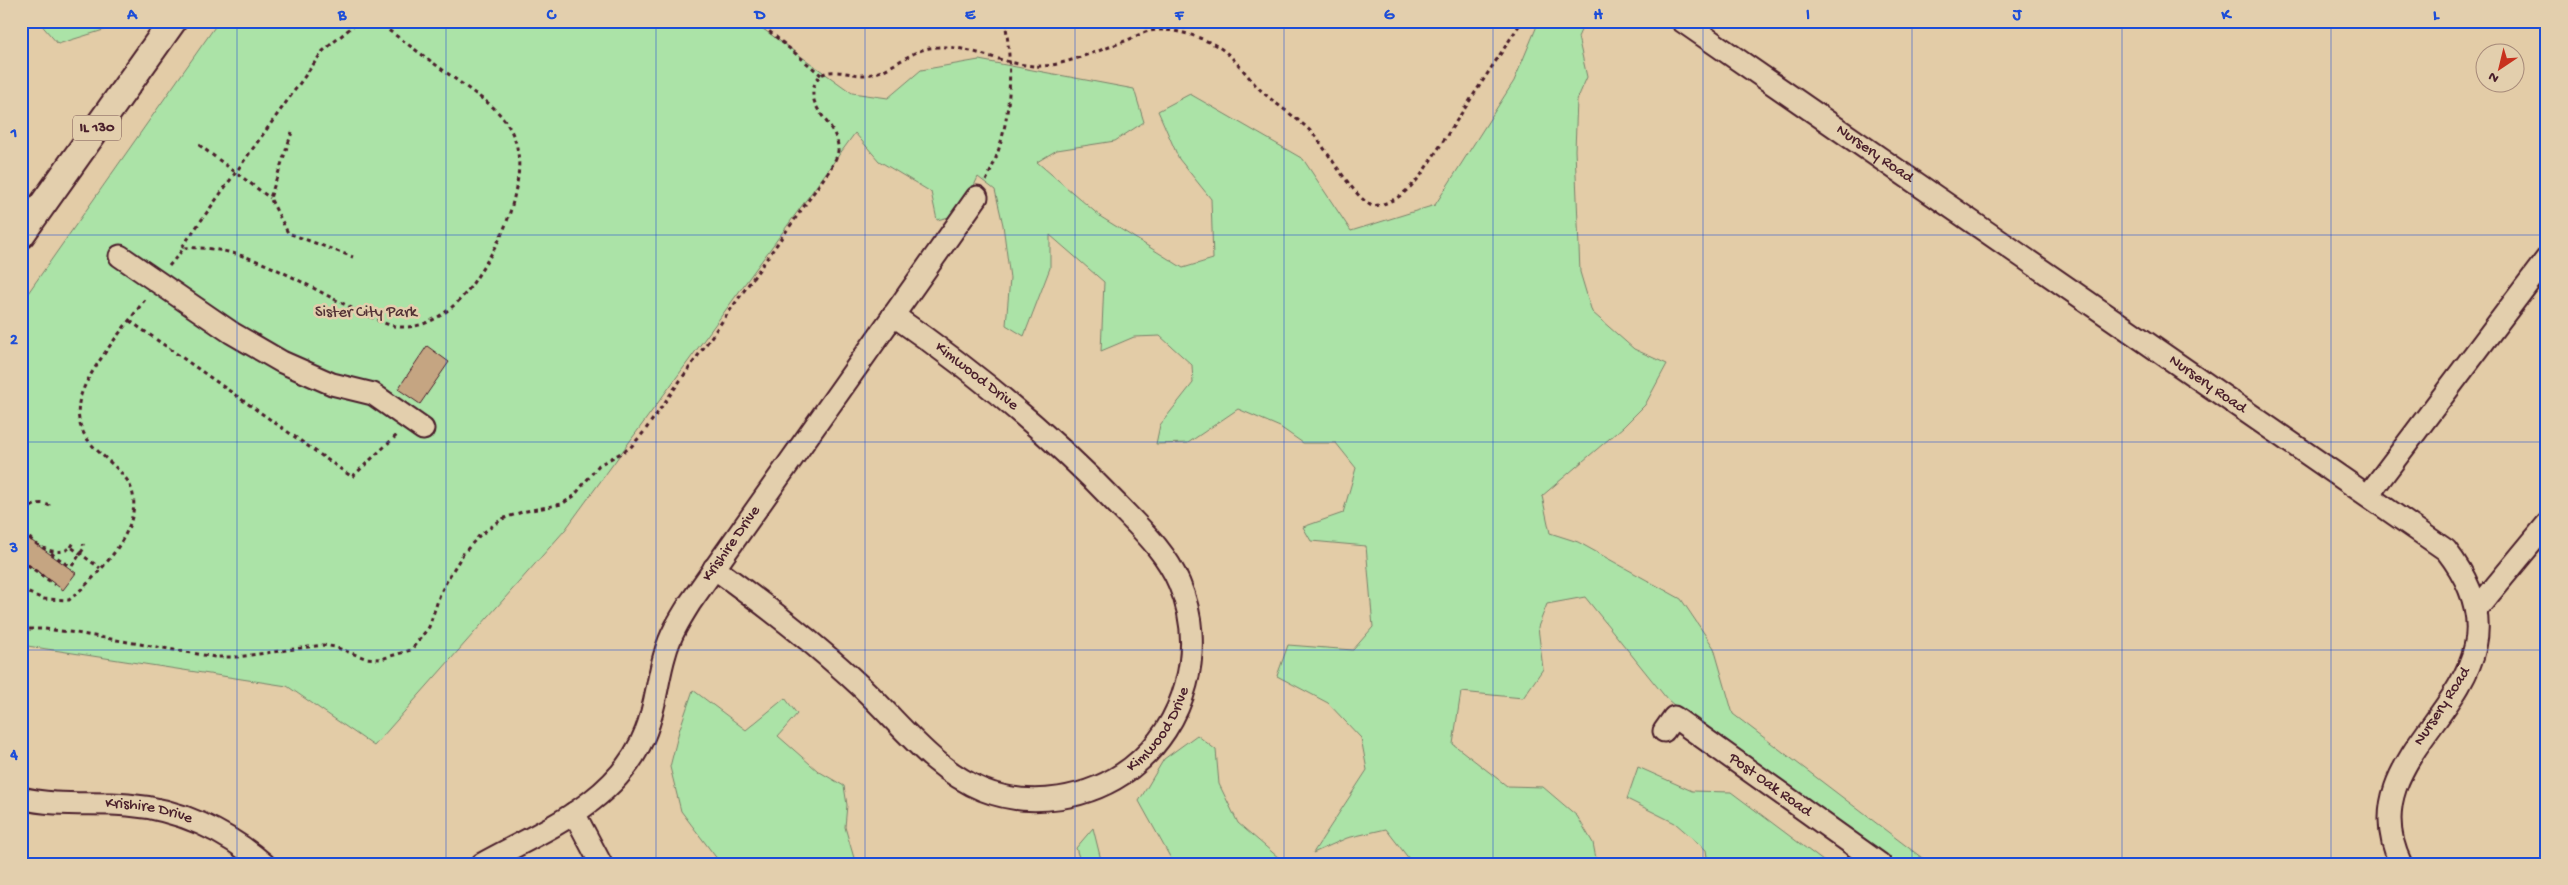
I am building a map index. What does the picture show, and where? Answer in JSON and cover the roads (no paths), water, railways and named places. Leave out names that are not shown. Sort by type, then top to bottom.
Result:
[{"type":"main road","name":"IL 130","points":[[21,235],[173,21]]},
{"type":"street","name":"Nursery Road","points":[[1682,21],[2369,494],[2446,550],[2462,569],[2472,590],[2476,610],[2477,637],[2473,660],[2463,681],[2407,760],[2392,792],[2388,818],[2392,843],[2401,864]]},
{"type":"street","name":"Krishire Drive","points":[[482,864],[574,814],[594,800],[615,781],[632,760],[646,732],[656,701],[665,654],[675,627],[714,568],[977,197]]},
{"type":"street","points":[[120,256],[232,333],[282,362],[332,384],[373,394],[417,425]]},
{"type":"street","points":[[2369,494],[2547,258]]},
{"type":"street","name":"Kimwood Drive","points":[[714,568],[776,613],[827,655],[879,703],[942,767],[964,782],[987,791],[1011,798],[1038,800],[1069,796],[1097,788],[1122,774],[1142,759],[1161,738],[1175,716],[1186,689],[1192,645],[1188,608],[1180,583],[1168,561],[1151,539],[1095,481],[1039,429],[980,379],[893,315]]},
{"type":"street","points":[[2476,610],[2547,524]]},
{"type":"street","name":"Post Oak Road","points":[[1664,731],[1674,717],[1880,864]]},
{"type":"street","name":"Krishire Drive","points":[[21,798],[67,805],[129,805],[161,810],[194,820],[224,834],[264,864]]},
{"type":"street","points":[[574,814],[602,864]]},
{"type":"park label","name":"Sister City Park","points":[[366,313]]}]
